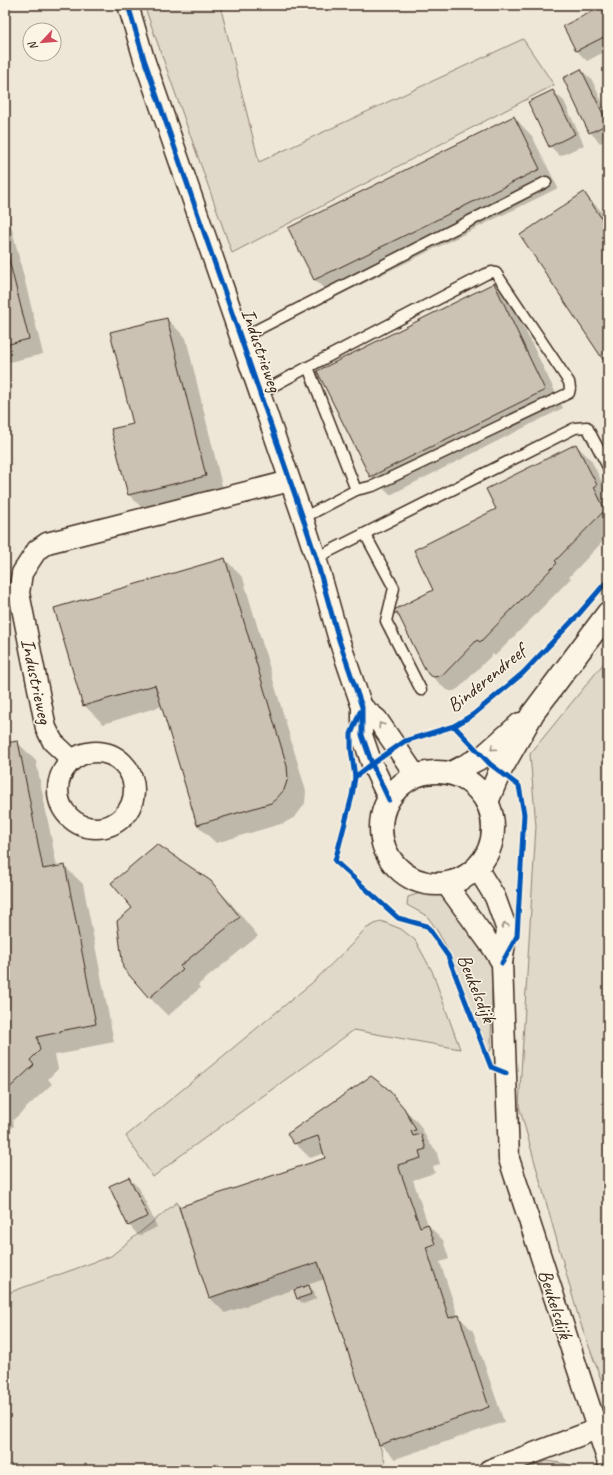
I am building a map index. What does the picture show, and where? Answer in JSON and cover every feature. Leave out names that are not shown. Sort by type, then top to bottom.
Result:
[{"type":"main road","points":[[487,802],[500,771],[533,712],[608,613]]},
{"type":"main road","points":[[451,773],[484,756],[533,712]]},
{"type":"main road","points":[[433,772],[451,773],[466,779],[478,789],[487,802],[493,819],[493,836],[488,853],[477,868],[463,878],[446,884],[432,884],[420,881],[400,870],[386,850],[382,834],[382,816],[389,800],[400,786],[416,776],[433,772]]},
{"type":"street","name":"Industrieweg","points":[[128,5],[144,59],[303,518],[316,558],[338,640],[362,707],[362,735],[372,764],[389,800]]},
{"type":"street","name":"Industrieweg","points":[[71,759],[53,742],[46,728],[19,592],[22,573],[37,550],[47,543],[290,481]]},
{"type":"street","name":"Industrieweg","points":[[362,707],[376,719],[416,776]]},
{"type":"street","name":"Beukelsdijk","points":[[477,868],[495,897],[507,930],[502,963],[509,1159],[602,1427],[608,1462]]},
{"type":"street","name":"Beukelsdijk","points":[[446,884],[502,963]]},
{"type":"street","points":[[489,1470],[602,1427]]},
{"type":"lane","points":[[241,338],[546,182]]},
{"type":"lane","points":[[260,393],[492,272],[496,273],[569,382],[570,388],[568,393],[373,486],[356,490],[303,518]]},
{"type":"lane","points":[[308,367],[356,490]]},
{"type":"lane","points":[[316,558],[575,428],[587,427],[608,467]]},
{"type":"lane","points":[[365,534],[394,588],[386,621],[421,690]]},
{"type":"shaded area","points":[[5,5],[608,5],[608,1470],[5,1470]]},
{"type":"shaded area","points":[[144,5],[220,5],[259,162],[523,39],[554,85],[232,253]]},
{"type":"shaded area","points":[[608,658],[608,1383],[602,1382],[579,1319],[519,1106],[536,826],[530,754]]},
{"type":"shaded area","points":[[442,891],[495,962],[492,991],[491,1050],[485,1053],[482,1049],[455,965],[446,946],[427,916],[407,905],[408,897],[423,892]]},
{"type":"shaded area","points":[[381,921],[401,929],[415,940],[432,971],[460,1049],[354,1030],[153,1177],[126,1136],[313,982],[352,944],[365,929]]},
{"type":"shaded area","points":[[177,1202],[209,1296],[317,1259],[388,1470],[5,1470],[5,1294],[111,1256]]},
{"type":"shaded area","points":[[547,1461],[566,1464],[583,1470],[525,1470]]},
{"type":"building","points":[[605,5],[608,5],[608,35],[576,51],[563,26]]},
{"type":"building","points":[[581,69],[608,124],[589,133],[563,78]]},
{"type":"building","points":[[553,90],[575,134],[549,147],[528,102]]},
{"type":"building","points":[[514,116],[540,169],[314,280],[288,228]]},
{"type":"building","points":[[584,192],[608,228],[608,367],[520,235]]},
{"type":"building","points":[[5,244],[29,339],[5,345]]},
{"type":"building","points":[[494,283],[545,390],[370,477],[317,371]]},
{"type":"building","points":[[167,318],[206,476],[128,495],[111,429],[133,424],[110,332]]},
{"type":"building","points":[[576,444],[597,485],[594,487],[605,510],[555,561],[557,563],[480,642],[477,640],[444,674],[434,677],[429,675],[397,612],[394,614],[392,611],[433,590],[414,550],[496,509],[486,489]]},
{"type":"building","points":[[225,558],[287,766],[288,778],[284,790],[271,803],[197,825],[155,685],[83,706],[54,608]]},
{"type":"building","points":[[18,741],[43,869],[65,865],[96,1024],[37,1037],[40,1050],[30,1060],[34,1065],[5,1092],[5,743]]},
{"type":"building","points":[[157,844],[211,881],[240,917],[180,966],[183,969],[149,998],[123,968],[117,921],[132,908],[111,883]]},
{"type":"building","points":[[371,1076],[387,1088],[404,1108],[416,1130],[411,1131],[413,1136],[421,1134],[426,1149],[419,1151],[421,1158],[398,1165],[420,1227],[428,1224],[435,1244],[426,1247],[449,1318],[459,1315],[489,1407],[379,1445],[318,1262],[209,1298],[179,1207],[325,1158],[318,1136],[294,1144],[287,1134]]},
{"type":"building","points":[[129,1177],[148,1216],[128,1226],[109,1186]]},
{"type":"building","points":[[309,1285],[312,1294],[297,1299],[294,1290]]},
{"type":"cycle path","points":[[128,5],[144,59],[303,518],[339,640],[362,707],[362,735],[372,764],[389,800]]},
{"type":"cycle path","name":"Binderendreef","points":[[506,1073],[491,1067],[448,956],[427,926],[398,918],[335,861],[352,796],[355,777],[405,741],[454,726],[474,714],[523,673],[578,615],[608,580]]},
{"type":"cycle path","points":[[355,777],[351,749],[351,734],[360,712]]},
{"type":"cycle path","points":[[454,726],[490,764],[519,786],[524,814],[517,936],[502,963]]}]
